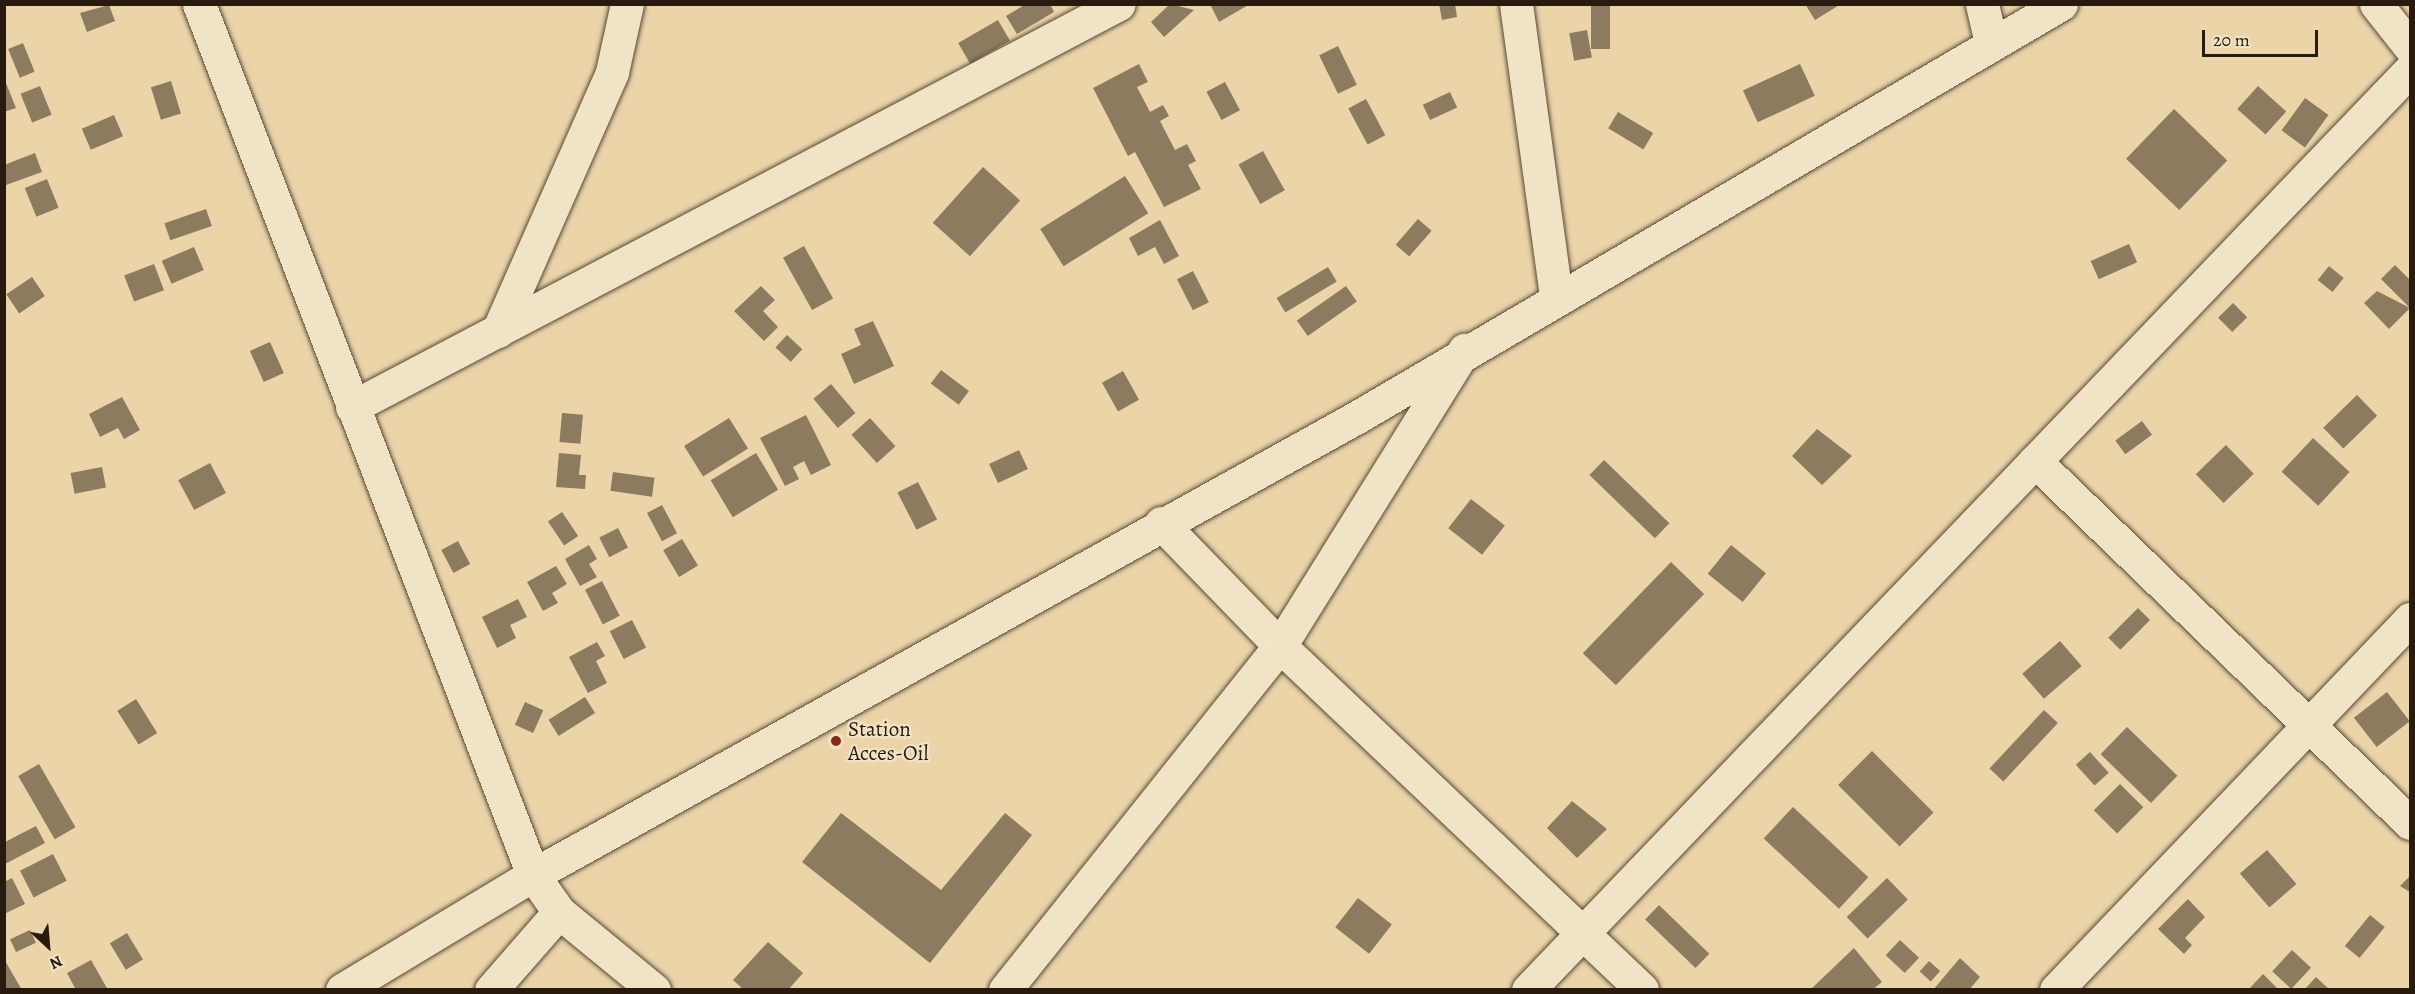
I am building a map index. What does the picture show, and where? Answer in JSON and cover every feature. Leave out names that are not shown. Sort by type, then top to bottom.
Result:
[{"type":"street","points":[[199,4],[533,875],[559,912],[654,990]]},
{"type":"street","points":[[498,331],[612,72],[627,4]]},
{"type":"street","points":[[352,407],[1119,4]]},
{"type":"street","points":[[1516,4],[1556,296]]},
{"type":"street","points":[[1982,4],[1990,43]]},
{"type":"street","points":[[342,990],[533,875],[1161,523],[1359,416],[1556,296],[2061,4]]},
{"type":"street","points":[[2376,4],[2410,47]]},
{"type":"street","points":[[1528,990],[2410,70]]},
{"type":"street","points":[[1005,990],[1280,646],[1464,350]]},
{"type":"street","points":[[2035,461],[2410,823]]},
{"type":"street","points":[[1161,523],[1280,646],[1642,990]]},
{"type":"street","points":[[2056,990],[2410,619]]},
{"type":"street","points":[[491,990],[559,912]]},
{"type":"building","points":[[1026,4],[1050,4],[1054,12],[1017,34],[1006,16]]},
{"type":"building","points":[[1170,4],[1194,10],[1164,37],[1151,22]]},
{"type":"building","points":[[1210,4],[1250,4],[1219,22]]},
{"type":"building","points":[[1439,4],[1455,4],[1457,17],[1442,20]]},
{"type":"building","points":[[1591,4],[1610,4],[1610,49],[1591,49]]},
{"type":"building","points":[[1805,4],[1841,4],[1815,20]]},
{"type":"building","points":[[109,5],[115,21],[87,32],[80,13]]},
{"type":"building","points":[[998,20],[1010,41],[970,64],[958,43]]},
{"type":"building","points":[[1587,30],[1592,58],[1574,61],[1569,33]]},
{"type":"building","points":[[23,43],[35,72],[20,78],[8,49]]},
{"type":"building","points":[[1338,46],[1357,85],[1338,94],[1319,55]]},
{"type":"building","points":[[1139,64],[1148,82],[1137,87],[1150,112],[1163,105],[1169,116],[1160,121],[1175,150],[1187,144],[1196,161],[1188,165],[1201,189],[1164,207],[1135,152],[1128,156],[1093,88]]},
{"type":"building","points":[[1800,64],[1815,96],[1758,122],[1743,91]]},
{"type":"building","points":[[4,78],[16,108],[4,112]]},
{"type":"building","points":[[171,81],[181,114],[161,120],[151,87]]},
{"type":"building","points":[[1225,82],[1240,110],[1221,120],[1206,92]]},
{"type":"building","points":[[40,86],[52,115],[32,123],[21,94]]},
{"type":"building","points":[[2258,86],[2286,111],[2265,134],[2237,109]]},
{"type":"building","points":[[1450,92],[1457,107],[1430,120],[1423,105]]},
{"type":"building","points":[[2305,98],[2328,115],[2305,147],[2281,130]]},
{"type":"building","points":[[1366,99],[1385,135],[1368,145],[1348,108]]},
{"type":"building","points":[[2174,109],[2227,160],[2179,210],[2126,159]]},
{"type":"building","points":[[1618,112],[1653,133],[1643,149],[1608,128]]},
{"type":"building","points":[[114,115],[123,136],[91,150],[82,129]]},
{"type":"building","points":[[1263,151],[1285,190],[1260,204],[1239,165]]},
{"type":"building","points":[[35,153],[42,172],[6,185],[4,165]]},
{"type":"building","points":[[983,167],[1020,200],[970,256],[933,223]]},
{"type":"building","points":[[1125,176],[1148,213],[1064,266],[1040,229]]},
{"type":"building","points":[[47,179],[59,208],[36,217],[25,188]]},
{"type":"building","points":[[206,209],[212,226],[170,240],[164,223]]},
{"type":"building","points":[[1418,219],[1432,231],[1409,256],[1396,245]]},
{"type":"building","points":[[1160,220],[1179,256],[1164,264],[1155,247],[1138,256],[1129,238]]},
{"type":"building","points":[[2129,244],[2137,262],[2099,279],[2091,261]]},
{"type":"building","points":[[804,246],[833,298],[812,310],[783,258]]},
{"type":"building","points":[[194,247],[204,270],[172,284],[162,261]]},
{"type":"building","points":[[154,264],[164,290],[134,302],[124,275]]},
{"type":"building","points":[[2395,265],[2410,280],[2410,308],[2381,279]]},
{"type":"building","points":[[2329,266],[2344,278],[2332,292],[2318,280]]},
{"type":"building","points":[[1328,267],[1337,282],[1285,312],[1277,298]]},
{"type":"building","points":[[1193,271],[1209,302],[1193,310],[1177,279]]},
{"type":"building","points":[[32,277],[45,296],[19,313],[6,294]]},
{"type":"building","points":[[761,286],[775,300],[763,311],[778,327],[764,341],[734,311]]},
{"type":"building","points":[[1346,286],[1357,302],[1308,336],[1297,320]]},
{"type":"building","points":[[2377,291],[2410,308],[2389,329],[2364,303]]},
{"type":"building","points":[[2233,303],[2247,317],[2232,332],[2218,318]]},
{"type":"building","points":[[873,321],[894,366],[854,384],[841,354],[861,345],[854,329]]},
{"type":"building","points":[[787,335],[802,349],[791,362],[775,347]]},
{"type":"building","points":[[270,342],[284,373],[264,382],[250,351]]},
{"type":"building","points":[[941,370],[969,391],[959,405],[931,384]]},
{"type":"building","points":[[1123,371],[1139,400],[1118,411],[1102,383]]},
{"type":"building","points":[[831,384],[855,413],[838,428],[813,399]]},
{"type":"building","points":[[2357,395],[2377,416],[2343,449],[2323,428]]},
{"type":"building","points":[[122,397],[140,430],[124,439],[118,428],[100,437],[89,414]]},
{"type":"building","points":[[562,413],[583,415],[580,444],[559,442]]},
{"type":"building","points":[[806,415],[831,465],[811,475],[804,461],[793,467],[799,479],[785,486],[760,438]]},
{"type":"building","points":[[729,418],[748,449],[703,477],[684,446]]},
{"type":"building","points":[[870,418],[895,446],[877,463],[851,435]]},
{"type":"building","points":[[2142,421],[2152,435],[2125,454],[2115,440]]},
{"type":"building","points":[[1817,429],[1852,456],[1822,485],[1792,456]]},
{"type":"building","points":[[2313,438],[2350,472],[2318,506],[2282,472]]},
{"type":"building","points":[[2226,445],[2254,474],[2224,503],[2196,474]]},
{"type":"building","points":[[1019,450],[1028,469],[998,483],[989,464]]},
{"type":"building","points":[[559,453],[581,455],[579,475],[586,475],[585,489],[556,487]]},
{"type":"building","points":[[756,453],[778,490],[733,517],[711,480]]},
{"type":"building","points":[[1604,460],[1669,523],[1655,538],[1589,475]]},
{"type":"building","points":[[210,463],[226,493],[194,510],[178,480]]},
{"type":"building","points":[[102,467],[106,488],[75,494],[71,473]]},
{"type":"building","points":[[613,472],[655,478],[652,497],[610,491]]},
{"type":"building","points":[[918,482],[937,519],[917,530],[898,492]]},
{"type":"building","points":[[1471,499],[1505,525],[1482,555],[1448,528]]},
{"type":"building","points":[[662,505],[677,533],[662,541],[647,513]]},
{"type":"building","points":[[562,512],[578,536],[564,546],[548,522]]},
{"type":"building","points":[[618,528],[628,548],[609,557],[599,538]]},
{"type":"building","points":[[682,539],[698,566],[679,577],[663,550]]},
{"type":"building","points":[[458,541],[470,564],[453,573],[441,550]]},
{"type":"building","points":[[589,545],[597,559],[589,564],[597,577],[580,586],[565,559]]},
{"type":"building","points":[[1731,545],[1766,573],[1743,602],[1708,574]]},
{"type":"building","points":[[1671,562],[1704,594],[1616,685],[1583,653]]},
{"type":"building","points":[[556,566],[567,584],[552,593],[558,603],[543,611],[527,582]]},
{"type":"building","points":[[602,581],[620,616],[603,624],[585,590]]},
{"type":"building","points":[[518,599],[527,617],[510,625],[516,638],[497,648],[482,617]]},
{"type":"building","points":[[2138,608],[2150,620],[2120,650],[2108,638]]},
{"type":"building","points":[[632,620],[646,648],[624,659],[610,631]]},
{"type":"building","points":[[2060,641],[2082,666],[2044,699],[2022,674]]},
{"type":"building","points":[[597,642],[605,656],[596,661],[607,683],[588,693],[569,657]]},
{"type":"building","points":[[2387,692],[2410,721],[2377,747],[2354,718]]},
{"type":"building","points":[[585,697],[595,713],[559,736],[549,720]]},
{"type":"building","points":[[136,699],[157,733],[139,745],[117,711]]},
{"type":"building","points":[[525,702],[543,710],[533,733],[515,725]]},
{"type":"building","points":[[2044,710],[2058,723],[2003,781],[1989,769]]},
{"type":"building","points":[[2127,727],[2177,776],[2151,803],[2101,754]]},
{"type":"building","points":[[1872,751],[1934,813],[1900,846],[1838,785]]},
{"type":"building","points":[[2090,752],[2109,773],[2095,786],[2076,765]]},
{"type":"building","points":[[39,764],[76,827],[55,839],[18,776]]},
{"type":"building","points":[[2120,784],[2143,807],[2117,833],[2094,810]]},
{"type":"building","points":[[1572,801],[1607,829],[1577,858],[1547,828]]},
{"type":"building","points":[[1793,807],[1868,877],[1839,909],[1764,838]]},
{"type":"building","points":[[841,813],[941,890],[1005,813],[1032,835],[930,963],[802,862]]},
{"type":"building","points":[[36,826],[45,843],[5,864],[5,842]]},
{"type":"building","points":[[2267,850],[2297,884],[2269,908],[2240,874]]},
{"type":"building","points":[[53,854],[67,881],[34,898],[20,871]]},
{"type":"building","points":[[2410,876],[2410,892],[2400,886]]},
{"type":"building","points":[[12,878],[25,904],[4,914],[4,882]]},
{"type":"building","points":[[1887,878],[1908,900],[1868,938],[1847,917]]},
{"type":"building","points":[[1358,898],[1392,924],[1369,954],[1335,927]]},
{"type":"building","points":[[2188,899],[2205,917],[2185,938],[2192,945],[2184,954],[2158,929]]},
{"type":"building","points":[[1659,905],[1709,954],[1695,968],[1645,919]]},
{"type":"building","points":[[2370,915],[2385,927],[2360,958],[2345,946]]},
{"type":"building","points":[[30,930],[36,943],[16,952],[10,939]]},
{"type":"building","points":[[127,933],[143,960],[126,970],[110,943]]},
{"type":"building","points":[[1900,940],[1919,958],[1905,973],[1886,955]]},
{"type":"building","points":[[768,942],[803,973],[788,990],[744,990],[733,980]]},
{"type":"building","points":[[1854,948],[1882,982],[1872,990],[1810,990]]},
{"type":"building","points":[[2292,950],[2311,968],[2291,989],[2272,971]]},
{"type":"building","points":[[1960,958],[1980,977],[1969,990],[1933,990]]},
{"type":"building","points":[[4,959],[22,990],[4,990]]},
{"type":"building","points":[[91,960],[108,990],[76,990],[67,973]]},
{"type":"building","points":[[1929,961],[1940,971],[1931,981],[1920,971]]},
{"type":"building","points":[[2263,974],[2279,990],[2248,990]]},
{"type":"building","points":[[2316,977],[2330,990],[2304,990]]},
{"type":"place","name":"Station Acces-Oil","points":[[836,741]]}]
